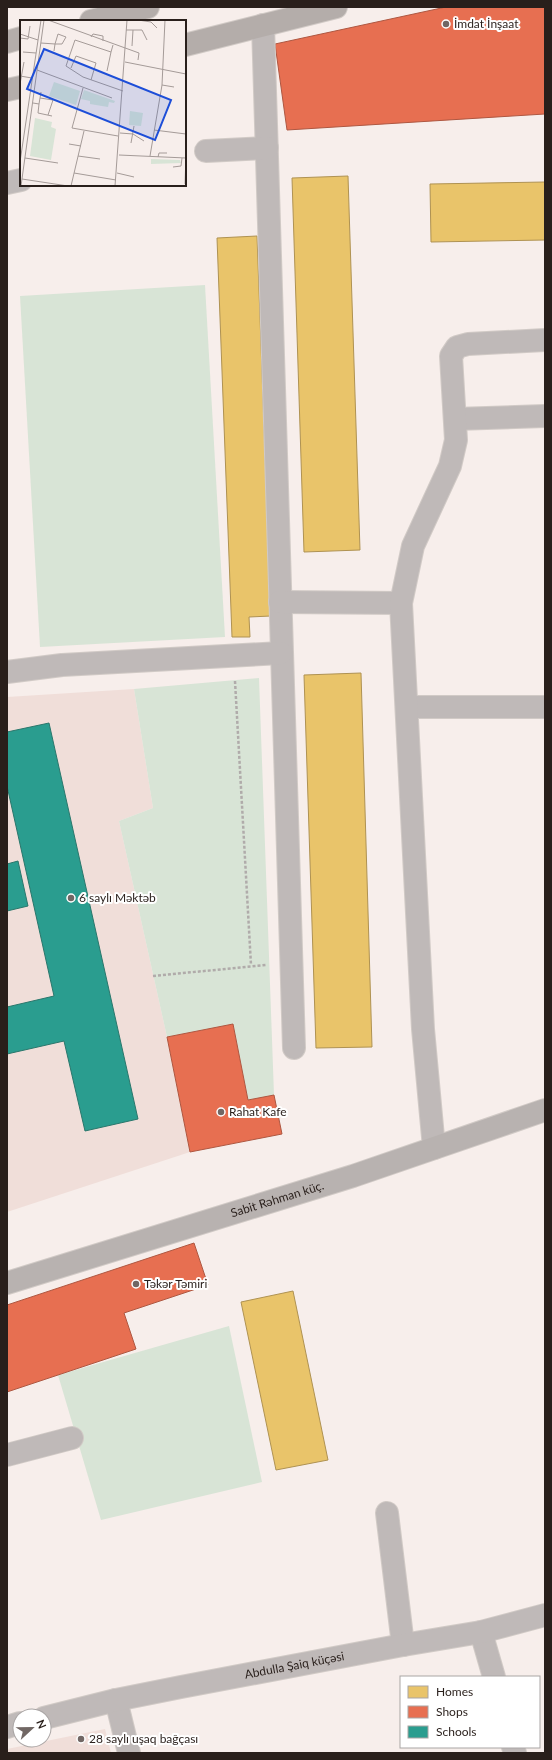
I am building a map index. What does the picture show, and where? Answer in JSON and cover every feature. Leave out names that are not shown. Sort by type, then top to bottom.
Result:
[{"type":"highway","points":[[95,20],[148,7]]},
{"type":"highway","points":[[186,45],[336,7]]},
{"type":"highway","points":[[7,42],[20,38]]},
{"type":"highway","points":[[7,90],[20,87]]},
{"type":"main road","name":"Sabit Rəhman küç.","points":[[7,1282],[345,1178],[545,1110]]},
{"type":"street","points":[[263,26],[294,1048]]},
{"type":"street","points":[[206,151],[267,148]]},
{"type":"street","points":[[7,183],[20,180]]},
{"type":"street","points":[[434,1148],[423,1029],[401,603],[413,546],[450,466],[456,440],[451,356],[457,347],[468,344],[545,340]]},
{"type":"street","points":[[455,420],[545,416]]},
{"type":"street","points":[[280,602],[401,603]]},
{"type":"street","points":[[7,672],[62,665],[282,653]]},
{"type":"street","points":[[407,707],[545,707]]},
{"type":"street","points":[[7,1455],[72,1438]]},
{"type":"street","points":[[387,1513],[403,1645]]},
{"type":"street","name":"Abdulla Şaiq küçəsi","points":[[52,1716],[116,1700],[403,1645],[481,1632],[545,1615]]},
{"type":"street","points":[[481,1632],[494,1676]]},
{"type":"street","points":[[116,1700],[129,1753]]},
{"type":"path","points":[[235,680],[251,965]]},
{"type":"path","points":[[153,976],[251,965],[269,965]]},
{"type":"shaded area","name":"6 saylı Məktəb","points":[[134,689],[153,808],[119,821],[167,1037],[190,1152],[7,1212],[7,697]]},
{"type":"shaded area","name":"28 saylı uşaq bağçası","points":[[105,1729],[111,1753],[7,1753],[7,1749],[12,1748],[52,1748],[52,1740]]},
{"type":"green space","points":[[205,285],[225,637],[40,647],[20,296]]},
{"type":"green space","points":[[259,678],[274,1095],[248,1100],[233,1024],[167,1037],[119,821],[153,808],[134,689]]},
{"type":"green space","points":[[229,1326],[262,1482],[101,1520],[58,1375]]},
{"type":"building: Homes","points":[[348,176],[360,550],[304,552],[292,178]]},
{"type":"building: Homes","points":[[545,182],[545,240],[431,242],[430,184]]},
{"type":"building: Homes","points":[[257,236],[271,616],[249,617],[250,637],[232,637],[217,238]]},
{"type":"building: Homes","points":[[361,673],[372,1047],[316,1048],[304,675]]},
{"type":"building: Homes","points":[[293,1291],[328,1460],[276,1470],[241,1302]]},
{"type":"building: Shops","points":[[446,7],[545,7],[545,114],[287,130],[275,44]]},
{"type":"building: Shops","points":[[233,1024],[248,1100],[274,1095],[282,1134],[190,1152],[167,1037]]},
{"type":"building: Shops","points":[[194,1243],[208,1285],[124,1313],[136,1349],[7,1392],[7,1305]]},
{"type":"building: Schools","points":[[49,723],[138,1119],[85,1131],[64,1041],[7,1054],[7,1007],[54,996],[7,786],[7,732]]},
{"type":"building: Schools","points":[[18,861],[28,906],[7,911],[7,864]]},
{"type":"place","name":"İmdat İnşaat","points":[[446,24]]},
{"type":"place","name":"6 saylı Məktəb","points":[[71,898]]},
{"type":"place","name":"Rahat Kafe","points":[[221,1112]]},
{"type":"place","name":"Təkər Təmiri","points":[[136,1284]]},
{"type":"place","name":"28 saylı uşaq bağçası","points":[[81,1739]]}]
